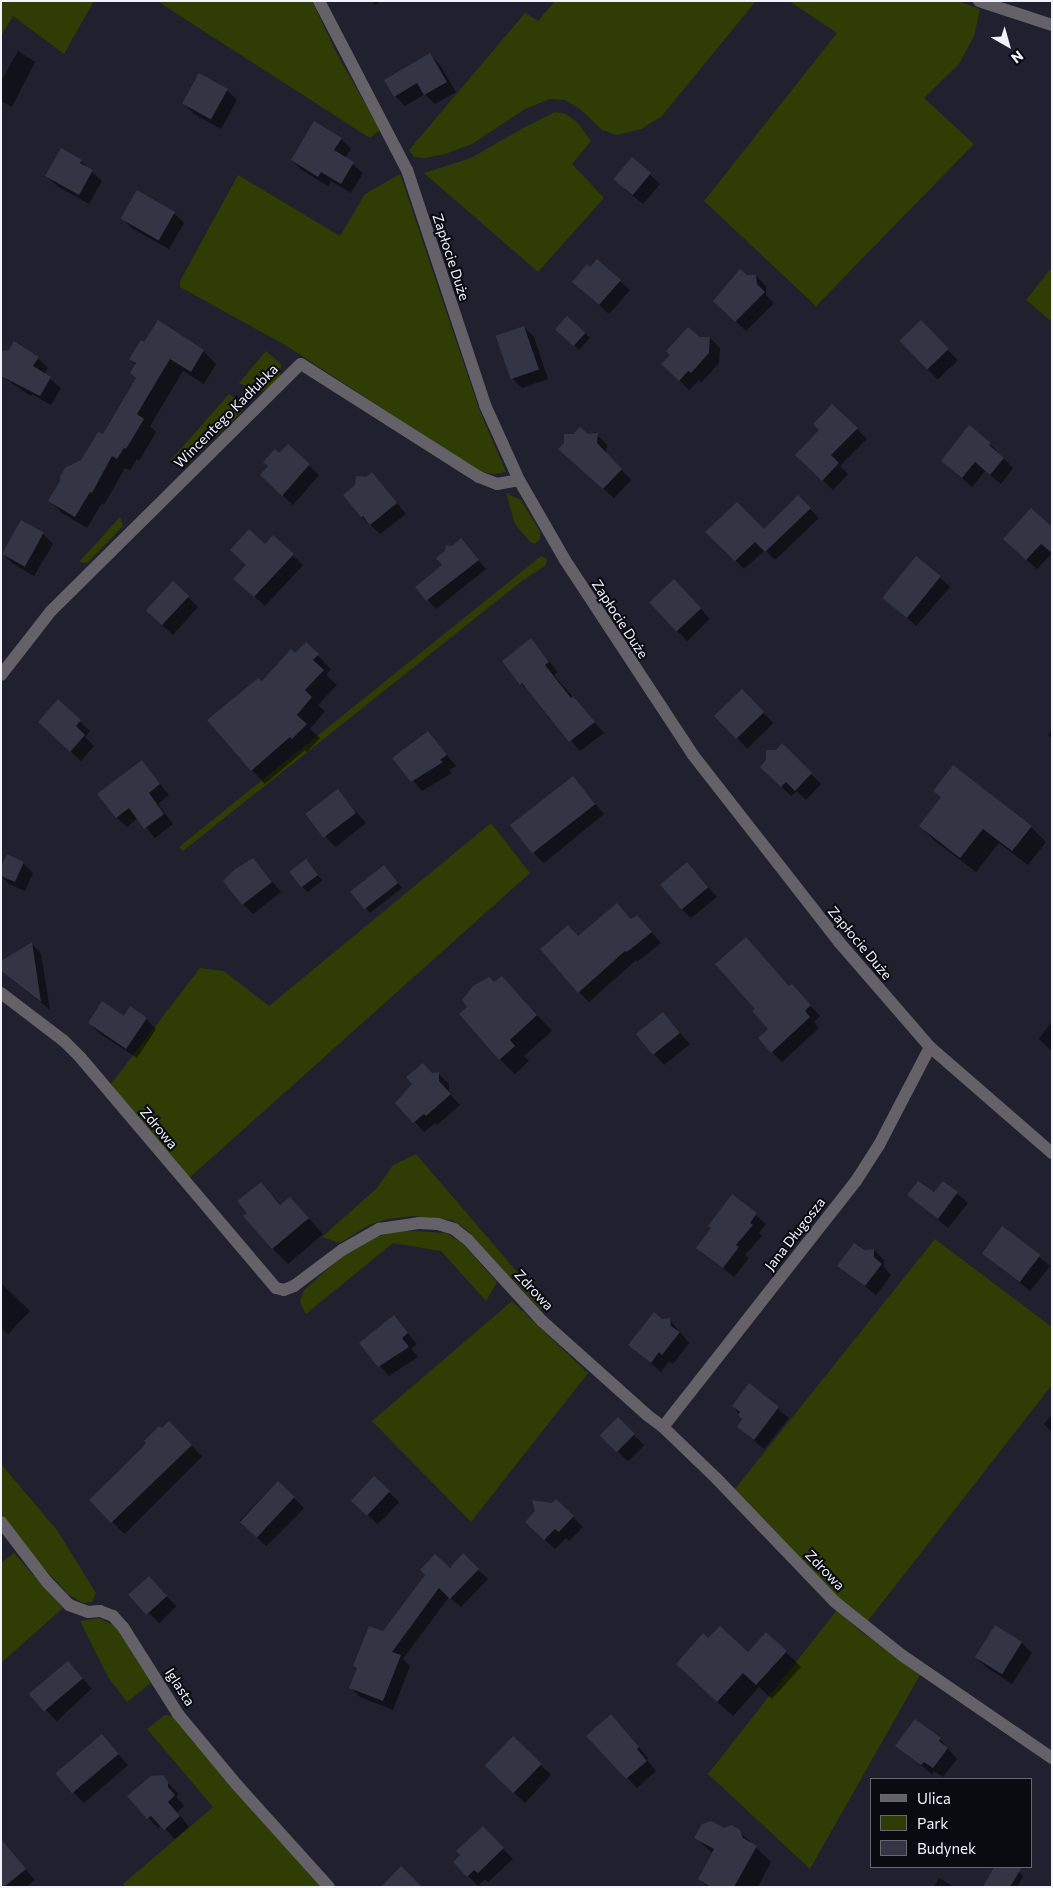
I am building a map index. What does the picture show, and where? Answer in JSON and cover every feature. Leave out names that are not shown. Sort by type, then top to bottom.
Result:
[{"type":"street","name":"Zapłocie Duże","points":[[319,1],[406,170],[485,405],[519,480],[565,560],[693,755],[839,942],[930,1047],[1052,1153]]},
{"type":"street","points":[[980,1],[1052,25]]},
{"type":"street","name":"Wincentego Kadłubka","points":[[1,675],[51,611],[301,364],[479,478],[497,484],[519,480]]},
{"type":"street","name":"Zdrowa","points":[[1,993],[64,1040],[80,1057],[276,1288],[284,1290],[294,1286],[342,1250],[378,1228],[419,1223],[438,1224],[454,1229],[468,1240],[542,1321],[718,1478],[835,1602],[868,1630],[1052,1758]]},
{"type":"street","name":"Jana Długosza","points":[[663,1427],[856,1181],[879,1145],[930,1047]]},
{"type":"street","name":"Iglasta","points":[[1,1522],[47,1582],[69,1605],[88,1612],[100,1611],[113,1616],[123,1627],[178,1714],[237,1785],[329,1887]]},
{"type":"green space","points":[[1,1],[94,1],[64,54],[13,16],[1,36]]},
{"type":"green space","points":[[157,1],[312,1],[337,54],[380,130],[370,138]]},
{"type":"green space","points":[[555,1],[756,1],[661,117],[641,129],[617,135],[602,130],[580,109],[565,100],[550,99],[525,109],[472,144],[445,154],[425,158],[414,157],[409,150],[525,13],[538,21]]},
{"type":"green space","points":[[789,1],[958,1],[980,9],[974,36],[959,64],[924,98],[974,144],[816,306],[704,201],[837,33]]},
{"type":"green space","points":[[555,112],[566,114],[577,122],[591,141],[572,164],[604,198],[538,272],[424,173],[471,158]]},
{"type":"green space","points":[[400,174],[479,409],[506,472],[495,474],[480,472],[285,345],[180,287],[180,281],[238,175],[340,236],[365,194]]},
{"type":"green space","points":[[1052,267],[1052,322],[1026,300]]},
{"type":"green space","points":[[266,351],[281,364],[280,377],[267,390],[256,392],[239,383]]},
{"type":"green space","points":[[229,394],[242,404],[241,413],[186,465],[170,461]]},
{"type":"green space","points":[[506,493],[521,500],[540,531],[540,539],[535,544],[530,542],[515,524]]},
{"type":"green space","points":[[120,517],[123,526],[87,563],[79,562]]},
{"type":"green space","points":[[541,556],[547,559],[546,565],[522,581],[183,851],[179,847]]},
{"type":"green space","points":[[491,823],[530,873],[188,1179],[111,1084],[200,968],[224,971],[269,1006]]},
{"type":"green space","points":[[416,1154],[543,1302],[541,1310],[466,1229],[452,1220],[413,1216],[388,1219],[369,1225],[340,1243],[322,1237],[377,1188],[393,1165]]},
{"type":"green space","points":[[397,1230],[446,1233],[461,1242],[497,1282],[486,1301],[441,1251],[393,1243],[306,1314],[300,1302],[304,1290],[344,1255],[371,1239]]},
{"type":"green space","points":[[935,1239],[1052,1327],[1052,1385],[867,1622],[839,1598],[735,1489]]},
{"type":"green space","points":[[512,1301],[588,1373],[471,1522],[372,1421]]},
{"type":"green space","points":[[1,1464],[57,1530],[96,1593],[92,1602],[83,1603],[68,1594],[25,1548],[1,1513]]},
{"type":"green space","points":[[14,1553],[63,1608],[1,1663],[1,1563]]},
{"type":"green space","points":[[837,1610],[859,1630],[920,1675],[810,1869],[708,1774]]},
{"type":"green space","points":[[99,1618],[113,1625],[122,1636],[151,1683],[127,1702],[108,1677],[80,1621]]},
{"type":"green space","points":[[165,1715],[174,1716],[321,1887],[126,1887],[123,1884],[213,1807],[147,1729]]},
{"type":"building","points":[[430,53],[447,82],[424,95],[417,83],[394,97],[384,80]]},
{"type":"building","points":[[199,73],[228,89],[211,120],[182,104]]},
{"type":"building","points":[[314,121],[342,138],[334,150],[354,162],[341,184],[321,172],[318,177],[291,160]]},
{"type":"building","points":[[61,148],[82,160],[80,163],[93,170],[79,195],[45,176]]},
{"type":"building","points":[[632,157],[651,173],[633,195],[613,179]]},
{"type":"building","points":[[137,190],[175,212],[159,241],[120,219]]},
{"type":"building","points":[[597,259],[621,280],[599,305],[572,282],[587,264],[590,267]]},
{"type":"building","points":[[740,269],[747,275],[756,275],[757,284],[765,292],[735,322],[713,301]]},
{"type":"building","points":[[567,316],[586,333],[574,346],[555,329]]},
{"type":"building","points":[[158,320],[204,350],[191,372],[170,359],[137,414],[144,419],[126,449],[124,448],[117,459],[112,456],[92,493],[90,492],[75,517],[48,501],[60,481],[65,468],[81,460],[98,432],[103,434],[136,378],[130,373],[136,363],[129,359],[141,340],[144,342]]},
{"type":"building","points":[[921,320],[949,349],[927,370],[899,341]]},
{"type":"building","points":[[524,326],[539,369],[511,379],[496,336]]},
{"type":"building","points":[[688,327],[700,337],[710,337],[709,353],[691,373],[688,371],[679,381],[661,364],[670,355],[666,351]]},
{"type":"building","points":[[14,341],[39,357],[33,366],[51,377],[40,396],[1,376],[1,351],[9,350]]},
{"type":"building","points":[[832,404],[858,428],[831,455],[839,463],[822,481],[795,455],[819,430],[813,424]]},
{"type":"building","points":[[969,425],[991,443],[989,445],[1004,458],[990,475],[975,462],[962,478],[941,461]]},
{"type":"building","points":[[580,427],[588,434],[598,433],[597,443],[622,469],[603,489],[558,449],[564,443],[564,434],[573,434]]},
{"type":"building","points":[[288,444],[310,464],[282,496],[260,475],[268,466],[263,462],[275,449],[279,453]]},
{"type":"building","points":[[372,472],[397,503],[370,525],[343,495],[355,485],[356,476],[366,477]]},
{"type":"building","points":[[798,495],[811,508],[765,552],[755,542],[735,561],[705,532],[737,502],[764,529]]},
{"type":"building","points":[[1031,508],[1052,527],[1052,553],[1041,544],[1026,560],[1003,539]]},
{"type":"building","points":[[21,520],[44,533],[25,567],[2,554]]},
{"type":"building","points":[[249,529],[265,544],[273,535],[294,554],[254,597],[233,579],[246,565],[230,550]]},
{"type":"building","points":[[461,538],[479,560],[426,601],[415,587],[442,565],[436,558],[445,551],[446,545],[452,546]]},
{"type":"building","points":[[916,556],[941,576],[907,618],[882,598]]},
{"type":"building","points":[[674,579],[701,608],[676,631],[649,602]]},
{"type":"building","points":[[173,581],[189,596],[162,625],[146,610]]},
{"type":"building","points":[[531,638],[549,662],[545,665],[571,698],[573,696],[595,722],[569,742],[502,661]]},
{"type":"building","points":[[306,642],[319,654],[313,660],[324,670],[305,690],[312,697],[297,715],[307,724],[292,739],[290,737],[251,771],[207,720],[258,678],[262,681],[291,649],[295,653]]},
{"type":"building","points":[[742,689],[764,712],[736,739],[714,716]]},
{"type":"building","points":[[58,699],[81,720],[76,726],[85,735],[70,752],[38,722]]},
{"type":"building","points":[[428,731],[447,755],[440,760],[443,762],[411,782],[392,758]]},
{"type":"building","points":[[782,743],[812,773],[795,791],[786,782],[781,787],[760,767],[766,760],[766,750],[776,750]]},
{"type":"building","points":[[142,760],[160,784],[149,793],[164,814],[144,829],[129,808],[116,818],[97,794]]},
{"type":"building","points":[[953,765],[1032,826],[1012,851],[983,829],[960,858],[919,826],[941,797],[933,791]]},
{"type":"building","points":[[573,776],[595,804],[532,854],[510,825]]},
{"type":"building","points":[[338,789],[356,813],[323,838],[305,814]]},
{"type":"building","points":[[7,854],[24,862],[15,882],[1,876],[1,867]]},
{"type":"building","points":[[253,858],[272,882],[242,905],[223,881],[235,869]]},
{"type":"building","points":[[306,859],[318,875],[301,888],[289,872]]},
{"type":"building","points":[[687,862],[708,887],[681,910],[660,884]]},
{"type":"building","points":[[384,865],[398,883],[364,910],[350,891]]},
{"type":"building","points":[[617,903],[631,919],[637,915],[652,932],[627,952],[625,951],[578,993],[540,949],[568,925],[578,936]]},
{"type":"building","points":[[746,937],[789,986],[792,984],[811,1005],[805,1011],[810,1017],[771,1053],[758,1038],[768,1029],[752,1011],[755,1009],[715,964]]},
{"type":"building","points":[[32,942],[41,1002],[1,971],[1,961]]},
{"type":"building","points":[[502,976],[537,1015],[510,1040],[515,1046],[499,1060],[459,1014],[467,1007],[462,1000],[473,986],[489,977],[494,982]]},
{"type":"building","points":[[102,1001],[124,1016],[130,1006],[147,1018],[126,1049],[88,1023]]},
{"type":"building","points":[[663,1012],[680,1033],[653,1055],[636,1034]]},
{"type":"building","points":[[423,1063],[432,1073],[439,1072],[439,1081],[451,1094],[426,1116],[424,1114],[413,1123],[395,1103],[412,1084],[406,1077]]},
{"type":"building","points":[[918,1181],[934,1192],[943,1181],[958,1192],[938,1219],[907,1195]]},
{"type":"building","points":[[261,1182],[280,1205],[290,1197],[309,1218],[272,1249],[243,1216],[247,1213],[237,1201]]},
{"type":"building","points":[[732,1194],[757,1213],[750,1223],[753,1225],[736,1245],[739,1247],[723,1268],[696,1248],[711,1228],[708,1226]]},
{"type":"building","points":[[1002,1226],[1040,1255],[1020,1282],[982,1253]]},
{"type":"building","points":[[854,1243],[864,1250],[874,1249],[874,1257],[882,1264],[865,1286],[837,1266]]},
{"type":"building","points":[[654,1312],[662,1319],[670,1318],[671,1326],[680,1332],[662,1355],[659,1352],[651,1363],[628,1345]]},
{"type":"building","points":[[394,1315],[408,1333],[402,1338],[409,1347],[378,1367],[359,1343]]},
{"type":"building","points":[[749,1383],[779,1407],[754,1440],[737,1427],[742,1419],[738,1415],[740,1412],[732,1406]]},
{"type":"building","points":[[618,1417],[635,1434],[617,1452],[600,1435]]},
{"type":"building","points":[[169,1421],[192,1445],[111,1523],[89,1500],[139,1451],[146,1443],[144,1441],[159,1426],[162,1428]]},
{"type":"building","points":[[374,1476],[390,1491],[367,1516],[351,1501]]},
{"type":"building","points":[[278,1481],[295,1497],[257,1538],[240,1522]]},
{"type":"building","points":[[556,1499],[574,1516],[559,1532],[555,1529],[544,1540],[525,1522],[535,1511],[532,1500],[552,1503]]},
{"type":"building","points":[[463,1553],[479,1569],[450,1599],[439,1588],[392,1652],[401,1655],[383,1701],[349,1688],[357,1668],[353,1666],[369,1626],[383,1631],[425,1575],[420,1570],[435,1554],[450,1568]]},
{"type":"building","points":[[149,1576],[167,1596],[146,1615],[128,1595]]},
{"type":"building","points":[[995,1625],[1022,1642],[1002,1674],[975,1657]]},
{"type":"building","points":[[720,1626],[748,1652],[766,1632],[787,1651],[756,1685],[743,1673],[717,1702],[676,1664],[703,1633],[708,1638]]},
{"type":"building","points":[[68,1661],[83,1679],[44,1711],[29,1694]]},
{"type":"building","points":[[611,1714],[639,1747],[637,1749],[647,1761],[626,1779],[586,1736]]},
{"type":"building","points":[[915,1719],[941,1738],[939,1741],[948,1748],[933,1768],[924,1762],[921,1765],[895,1746]]},
{"type":"building","points":[[102,1734],[119,1754],[72,1793],[55,1773]]},
{"type":"building","points":[[513,1736],[542,1764],[513,1793],[485,1765]]},
{"type":"building","points":[[163,1775],[168,1782],[168,1787],[175,1795],[168,1802],[180,1816],[164,1830],[151,1816],[147,1819],[127,1796],[151,1776]]},
{"type":"building","points":[[711,1821],[724,1828],[732,1825],[740,1830],[743,1838],[757,1846],[734,1887],[711,1887],[698,1879],[714,1849],[694,1838],[702,1824]]},
{"type":"building","points":[[483,1826],[504,1848],[478,1873],[474,1870],[467,1877],[453,1862],[460,1855],[456,1851]]},
{"type":"building","points":[[1,1839],[26,1869],[4,1887],[1,1887]]},
{"type":"building","points":[[401,1866],[422,1887],[381,1887]]},
{"type":"building","points":[[993,1868],[1021,1868],[1010,1887],[983,1887]]}]
